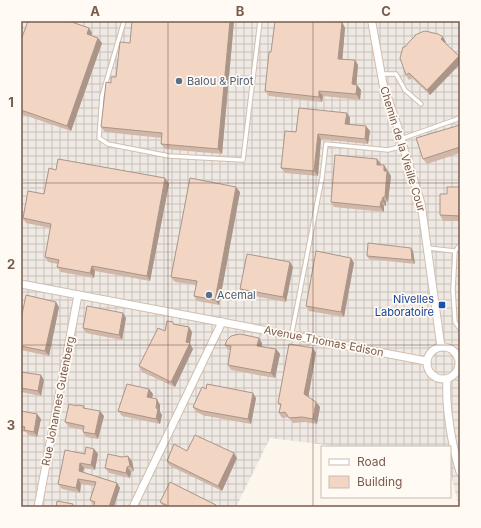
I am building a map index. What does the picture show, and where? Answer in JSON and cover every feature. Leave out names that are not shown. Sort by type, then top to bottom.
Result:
[{"type":"street","name":"Chemin de la Vieille Cour","points":[[372,22],[383,84],[421,203],[441,347]]},
{"type":"street","name":"Avenue Thomas Edison","points":[[21,284],[426,361]]},
{"type":"street","name":"Rue Johannes Gutenberg","points":[[38,507],[78,295]]},
{"type":"street","points":[[133,507],[222,322]]},
{"type":"street","points":[[446,347],[452,349],[459,358],[458,368],[452,377],[442,380],[431,375],[428,370],[426,361],[435,348],[446,347]]},
{"type":"street","points":[[446,379],[450,425],[460,472]]},
{"type":"lane","points":[[124,21],[102,96],[99,138],[108,144],[169,156],[244,160],[260,21]]},
{"type":"lane","points":[[381,74],[396,74],[405,90],[421,104]]},
{"type":"lane","points":[[292,332],[322,178],[326,144],[388,150],[402,142],[460,118]]},
{"type":"lane","points":[[460,244],[455,251],[453,297],[455,322],[460,328]]},
{"type":"lane","points":[[428,248],[455,251]]},
{"type":"shaded area","points":[[21,21],[460,21],[460,507],[451,474],[451,446],[335,446],[270,438],[236,507],[21,507]]},
{"type":"building","points":[[28,21],[69,21],[89,28],[87,34],[98,38],[67,126],[21,110],[21,40]]},
{"type":"building","points":[[132,21],[230,21],[218,149],[161,144],[162,133],[101,127],[106,82],[111,83],[111,77],[116,77],[120,42],[130,43]]},
{"type":"building","points":[[275,21],[342,22],[338,59],[355,60],[352,84],[357,85],[356,94],[319,91],[319,97],[265,91],[269,52],[271,52]]},
{"type":"building","points":[[425,31],[438,34],[443,37],[441,39],[459,56],[427,90],[409,73],[406,75],[400,58],[403,47],[405,47],[415,35]]},
{"type":"building","points":[[299,108],[347,113],[345,124],[366,126],[365,139],[318,134],[314,171],[281,168],[285,131],[296,132]]},
{"type":"building","points":[[460,125],[460,147],[423,159],[416,138]]},
{"type":"building","points":[[335,155],[377,159],[377,165],[384,165],[384,171],[387,171],[385,197],[383,197],[381,201],[380,207],[331,202]]},
{"type":"building","points":[[58,159],[165,178],[147,276],[92,266],[90,273],[57,267],[59,260],[45,257],[51,224],[23,218],[28,191],[44,194],[49,168],[56,170]]},
{"type":"building","points":[[190,178],[236,187],[215,300],[194,296],[197,281],[171,277]]},
{"type":"building","points":[[447,187],[460,187],[460,216],[440,215],[440,194],[447,194]]},
{"type":"building","points":[[368,243],[411,248],[412,260],[367,256]]},
{"type":"building","points":[[316,251],[351,258],[341,312],[306,306]]},
{"type":"building","points":[[247,254],[290,262],[283,297],[240,289]]},
{"type":"building","points":[[26,295],[56,302],[45,351],[21,346],[21,319]]},
{"type":"building","points":[[87,306],[123,313],[119,335],[83,328]]},
{"type":"building","points":[[167,321],[173,322],[173,324],[189,327],[186,342],[190,343],[171,382],[139,366],[158,328],[165,331]]},
{"type":"building","points":[[240,334],[259,338],[257,346],[276,349],[271,373],[228,365],[231,346],[225,345],[231,336]]},
{"type":"building","points":[[289,344],[313,348],[304,394],[316,402],[313,419],[302,417],[289,418],[285,412],[279,413],[281,404],[278,403]]},
{"type":"building","points":[[21,372],[41,375],[38,391],[21,388]]},
{"type":"building","points":[[127,384],[149,389],[147,397],[157,399],[156,408],[158,409],[156,419],[118,411]]},
{"type":"building","points":[[207,384],[253,393],[248,419],[202,411],[193,407],[202,387],[206,389]]},
{"type":"building","points":[[69,404],[84,406],[83,408],[100,411],[95,434],[83,432],[84,426],[65,422]]},
{"type":"building","points":[[21,411],[37,414],[34,432],[24,430],[25,427],[21,426]]},
{"type":"building","points":[[195,435],[234,453],[218,486],[167,461],[174,444],[187,451]]},
{"type":"building","points":[[86,447],[94,449],[91,465],[80,463],[79,471],[117,483],[109,507],[93,507],[95,502],[90,500],[96,482],[78,479],[76,488],[58,484],[65,450],[85,454]]},
{"type":"building","points":[[108,454],[122,457],[128,456],[130,466],[127,467],[126,473],[105,468]]},
{"type":"building","points":[[170,482],[216,505],[215,507],[170,507],[160,502]]},
{"type":"building","points":[[57,501],[73,504],[73,507],[56,507]]},
{"type":"place","name":"Balou & Pirot","points":[[179,81]]},
{"type":"place","name":"Acemal","points":[[209,295]]},
{"type":"place","name":"Nivelles Laboratoire","points":[[442,305]]}]
